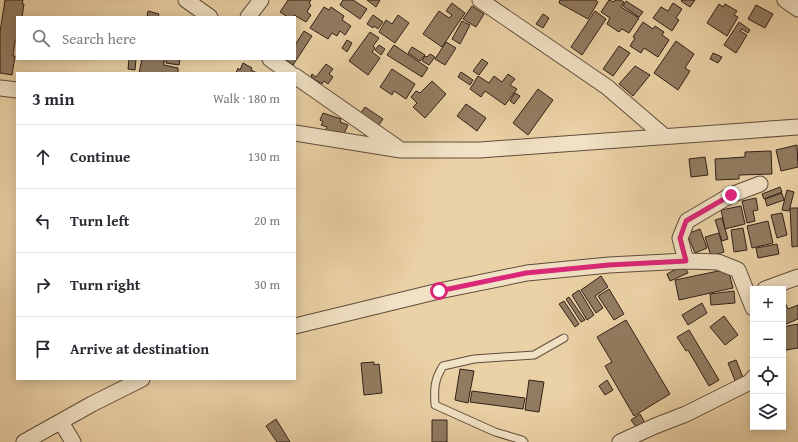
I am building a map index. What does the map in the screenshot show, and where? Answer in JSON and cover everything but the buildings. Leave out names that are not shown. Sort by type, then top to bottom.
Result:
[{"type":"street","points":[[186,0],[209,16]]},
{"type":"street","points":[[249,16],[261,0]]},
{"type":"street","points":[[480,0],[607,87],[664,136]]},
{"type":"street","points":[[785,0],[798,9]]},
{"type":"street","points":[[271,60],[289,72]]},
{"type":"street","points":[[296,77],[401,150]]},
{"type":"street","points":[[0,88],[16,90]]},
{"type":"street","points":[[296,133],[401,150],[480,150],[798,127]]},
{"type":"street","points":[[686,261],[680,238],[686,221],[731,195],[760,184]]},
{"type":"street","points":[[296,326],[439,291],[526,273],[609,265],[686,261],[718,262],[738,270],[750,297]]},
{"type":"street","points":[[773,286],[798,277]]},
{"type":"street","points":[[24,442],[92,404],[140,380]]},
{"type":"street","points":[[620,442],[686,414],[750,382]]},
{"type":"street","points":[[61,422],[73,442]]},
{"type":"lane","points":[[524,442],[522,440],[495,432],[435,405],[434,387],[437,376],[443,366],[474,359],[534,355],[564,338]]},
{"type":"route","points":[[439,291],[526,273],[609,265],[686,261],[680,238],[686,221],[731,195]]}]
